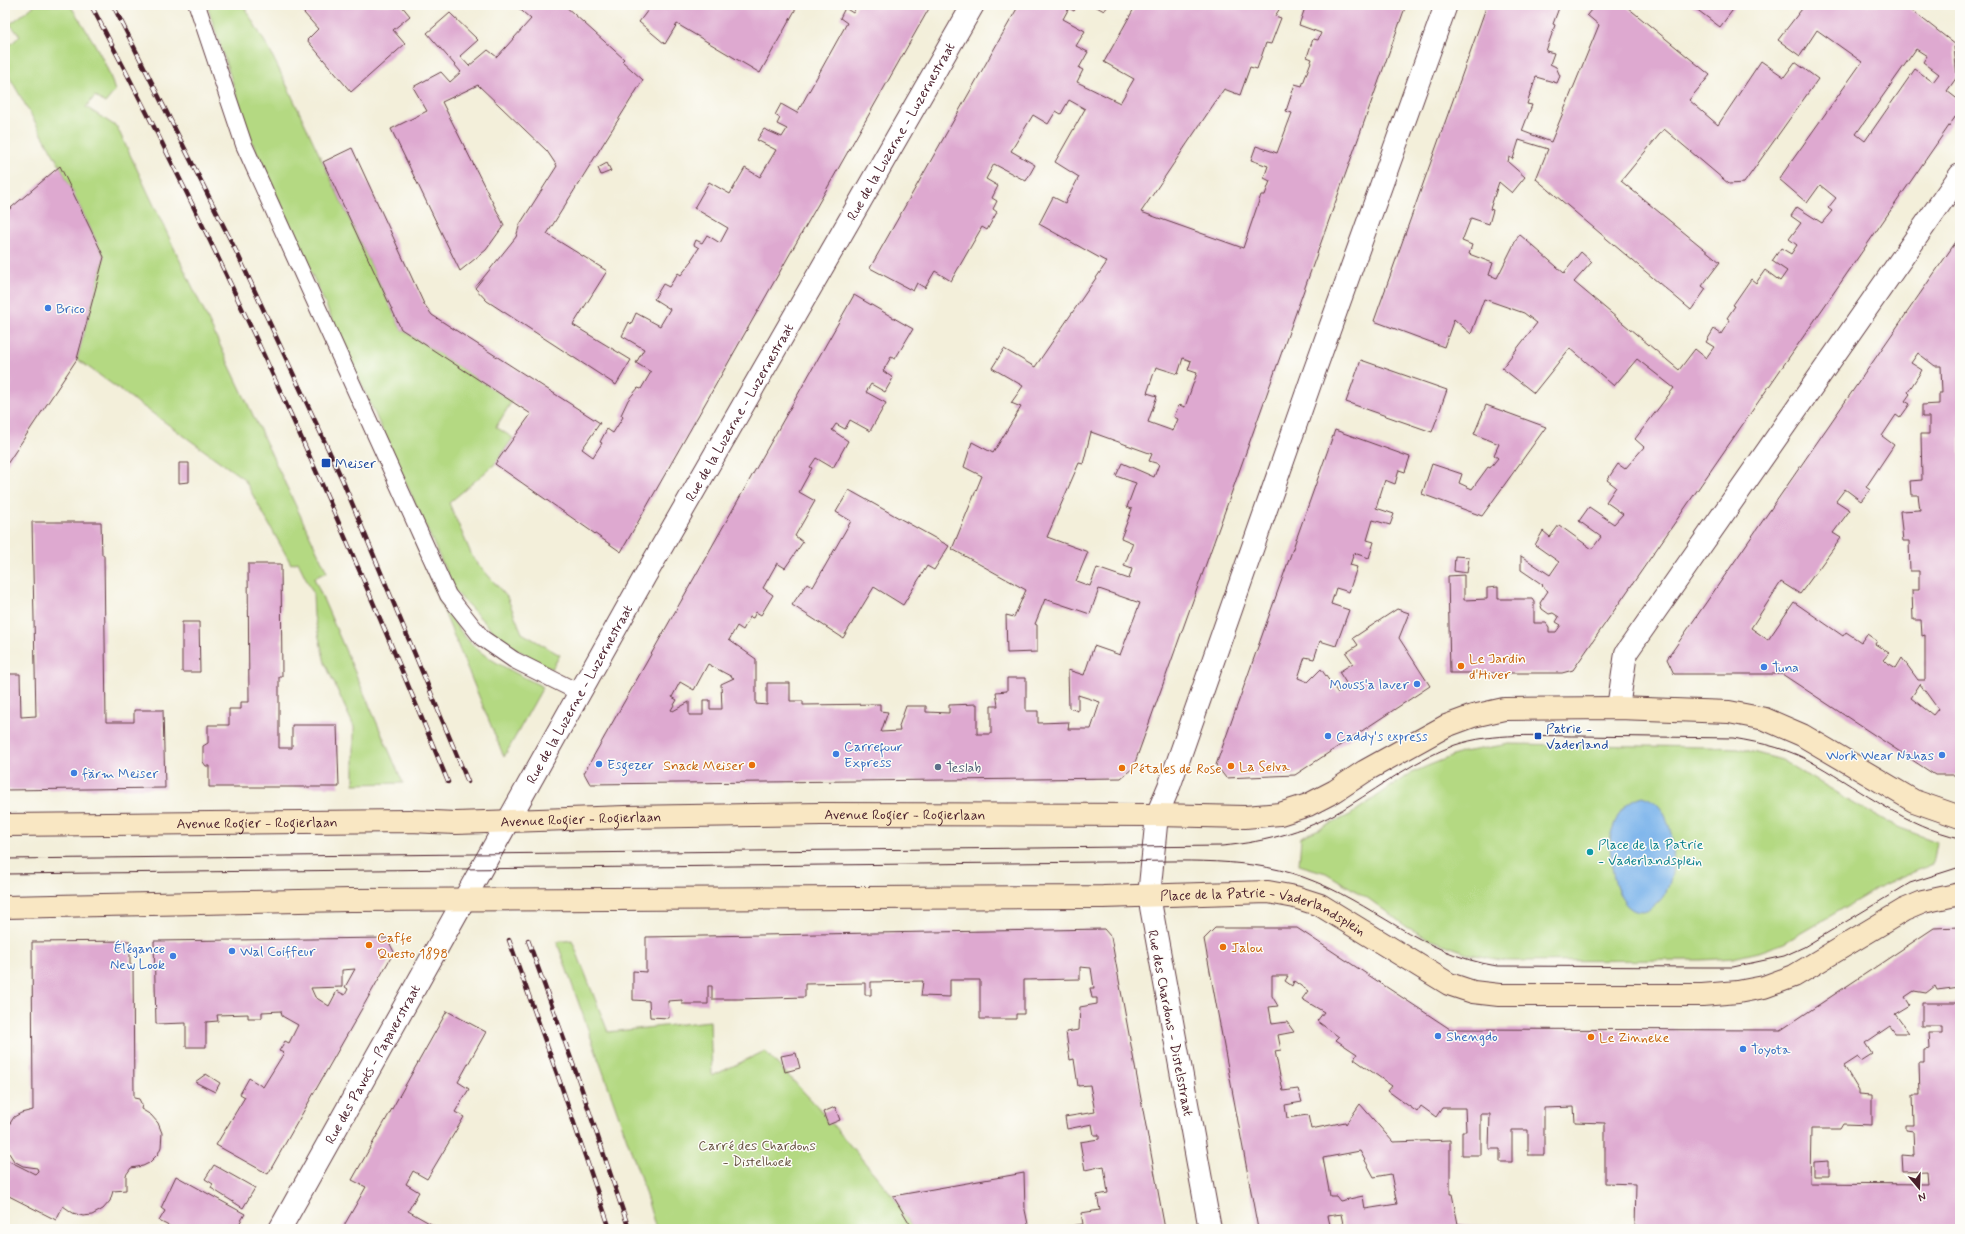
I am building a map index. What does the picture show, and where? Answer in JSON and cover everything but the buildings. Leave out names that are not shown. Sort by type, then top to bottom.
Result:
[{"type":"street","name":"Rue de la Luzerne - Luzernestraat","points":[[465,900],[645,576],[973,5]]},
{"type":"street","name":"Rue des Chardons - Distelsstraat","points":[[1210,1229],[1149,896],[1157,815],[1170,784],[1313,375],[1446,5]]},
{"type":"street","points":[[1618,708],[1626,653],[1960,175]]},
{"type":"street","points":[[1157,815],[1245,817],[1280,814],[1308,805],[1335,791],[1365,771],[1434,732],[1473,716],[1504,709],[1618,708],[1729,712],[1765,719],[1802,735],[1914,801],[1960,817]]},
{"type":"street","name":"Avenue Rogier - Rogierlaan","points":[[5,825],[508,822],[633,817],[821,814],[1157,815]]},
{"type":"street","name":"Place de la Patrie - Vaderlandsplein","points":[[1149,896],[1268,892],[1307,901],[1320,905],[1449,984],[1473,992],[1499,995],[1671,995],[1738,992],[1764,986],[1794,976],[1904,910],[1923,902],[1960,894]]},
{"type":"street","points":[[5,907],[465,900],[1149,896]]},
{"type":"street","name":"Rue des Pavots - Papaverstraat","points":[[280,1229],[465,900]]},
{"type":"lane","points":[[197,5],[244,145],[448,595],[482,638],[514,660],[580,693]]},
{"type":"green space","points":[[35,5],[70,5],[102,57],[115,91],[105,103],[95,96],[86,107],[117,127],[327,572],[314,578],[403,783],[354,784],[354,727],[325,663],[314,616],[313,593],[298,562],[291,564],[244,479],[77,359],[104,257],[60,166],[5,69],[5,49],[20,36],[10,24]]},
{"type":"green space","points":[[207,5],[243,5],[269,49],[289,90],[401,329],[512,401],[496,427],[513,438],[495,464],[449,503],[473,558],[507,597],[522,633],[560,655],[552,669],[502,641],[455,591],[252,142]]},
{"type":"green space","points":[[416,536],[435,585],[451,617],[461,632],[472,645],[486,656],[543,687],[504,757],[413,537]]},
{"type":"green space","name":"Place de la Patrie - Vaderlandsplein","points":[[1509,744],[1738,748],[1782,760],[1890,824],[1937,842],[1933,864],[1885,884],[1784,943],[1759,952],[1733,958],[1701,960],[1505,961],[1470,954],[1432,940],[1407,927],[1369,899],[1326,873],[1299,865],[1301,837],[1350,815],[1409,774],[1463,752]]},
{"type":"green space","name":"Carré des Chardons - Distelhoek","points":[[572,940],[608,1032],[710,1021],[712,1076],[765,1051],[817,1106],[893,1196],[913,1229],[656,1229],[640,1176],[557,942]]},
{"type":"water","points":[[1642,796],[1656,803],[1665,815],[1672,841],[1673,856],[1669,885],[1663,897],[1651,909],[1642,912],[1633,910],[1625,903],[1619,893],[1612,868],[1610,843],[1613,827],[1622,810],[1630,802]]},
{"type":"tram line","points":[[5,859],[1222,846],[1272,838],[1304,828],[1335,814],[1427,757],[1455,745],[1485,738],[1532,735],[1733,738],[1765,745],[1787,751],[1807,759],[1903,817],[1940,833],[1960,838]]},
{"type":"tram line","points":[[5,874],[1204,861],[1255,865],[1280,870],[1303,877],[1352,900],[1444,951],[1469,960],[1497,966],[1733,967],[1784,956],[1804,947],[1910,883],[1960,867]]},
{"type":"railway","points":[[91,5],[188,196],[279,389],[366,585],[448,782]]},
{"type":"railway","points":[[113,5],[239,257],[342,479],[468,782]]},
{"type":"railway","points":[[509,940],[561,1085],[610,1229]]},
{"type":"railway","points":[[528,940],[578,1078],[629,1229]]},
{"type":"place","name":"Brico","points":[[48,308]]},
{"type":"place","name":"Meiser","points":[[326,463]]},
{"type":"place","name":"Le Jardin d'Hiver","points":[[1461,666]]},
{"type":"place","name":"Tuna","points":[[1764,667]]},
{"type":"place","name":"Mouss'a laver","points":[[1417,684]]},
{"type":"place","name":"Caddy's express","points":[[1328,736]]},
{"type":"place","name":"Patrie - Vaderland","points":[[1538,736]]},
{"type":"place","name":"Carrefour Express","points":[[836,754]]},
{"type":"place","name":"Work Wear Nahas","points":[[1942,755]]},
{"type":"place","name":"Esgezer","points":[[599,764]]},
{"type":"place","name":"Snack Meiser","points":[[752,765]]},
{"type":"place","name":"La Selva","points":[[1231,766]]},
{"type":"place","name":"Teslab","points":[[938,767]]},
{"type":"place","name":"Pétales de Rose","points":[[1122,768]]},
{"type":"place","name":"färm Meiser","points":[[74,773]]},
{"type":"place","name":"Place de la Patrie - Vaderlandsplein","points":[[1590,852]]},
{"type":"place","name":"Caffe Questo 1898","points":[[369,945]]},
{"type":"place","name":"Jalou","points":[[1223,947]]},
{"type":"place","name":"Wal Coiffeur","points":[[232,951]]},
{"type":"place","name":"Élégance New Look","points":[[173,956]]},
{"type":"place","name":"Shengdo","points":[[1438,1036]]},
{"type":"place","name":"Le Zinneke","points":[[1591,1037]]},
{"type":"place","name":"Toyota","points":[[1743,1049]]}]
